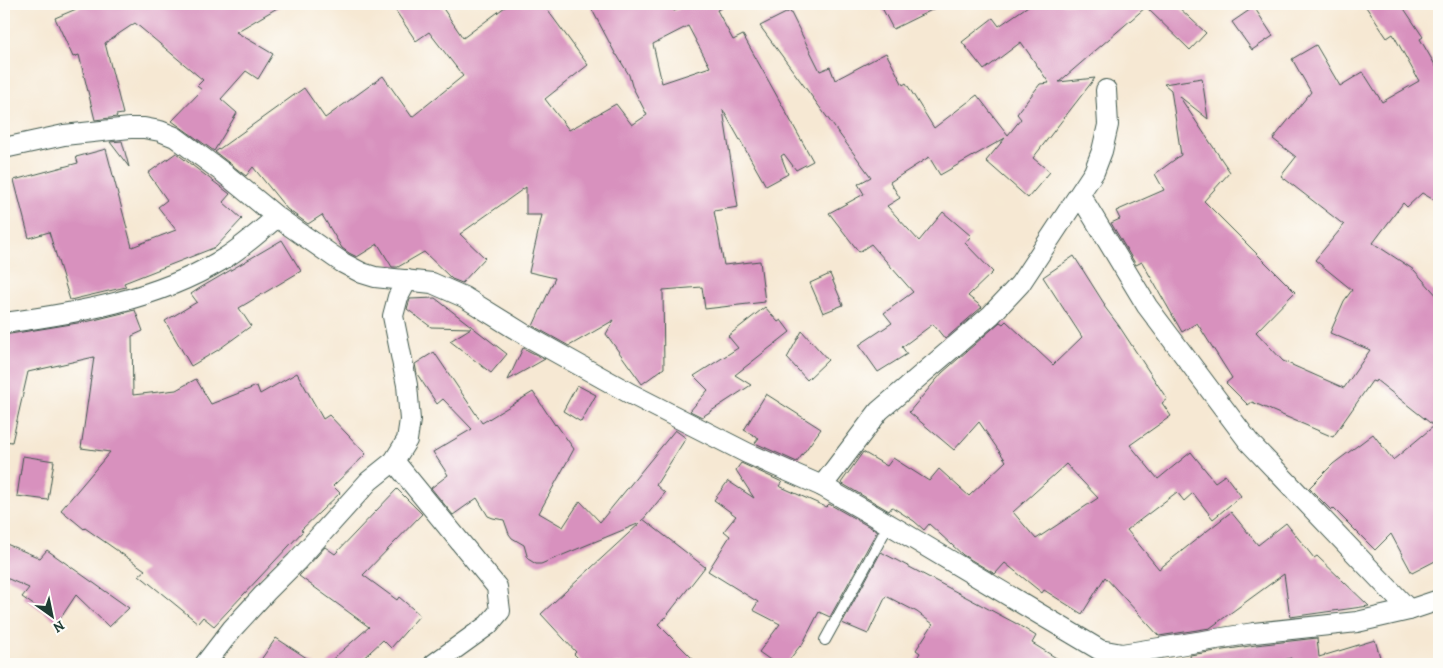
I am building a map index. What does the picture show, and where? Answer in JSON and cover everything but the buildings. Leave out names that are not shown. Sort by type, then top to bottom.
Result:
[{"type":"street","points":[[822,486],[879,411],[991,315],[1020,284],[1094,172],[1102,151],[1108,125],[1106,90]]},
{"type":"street","points":[[4,148],[64,135],[115,129],[144,128],[160,131],[175,137],[202,156],[277,216],[343,263],[362,273],[381,278],[432,283],[464,297],[527,336],[631,394],[747,454],[822,486],[1100,650],[1122,654],[1254,633],[1357,622],[1408,610],[1439,600]]},
{"type":"street","points":[[1080,195],[1147,306],[1200,380],[1248,442],[1408,610]]},
{"type":"street","points":[[4,323],[106,305],[154,290],[198,273],[238,249],[277,216]]},
{"type":"street","points":[[205,664],[232,629],[369,481],[394,461],[407,440],[410,420],[406,385],[393,316],[398,297],[407,280]]},
{"type":"street","points":[[394,461],[497,587],[500,611],[488,625],[434,664]]},
{"type":"lane","points":[[825,640],[889,524]]}]
